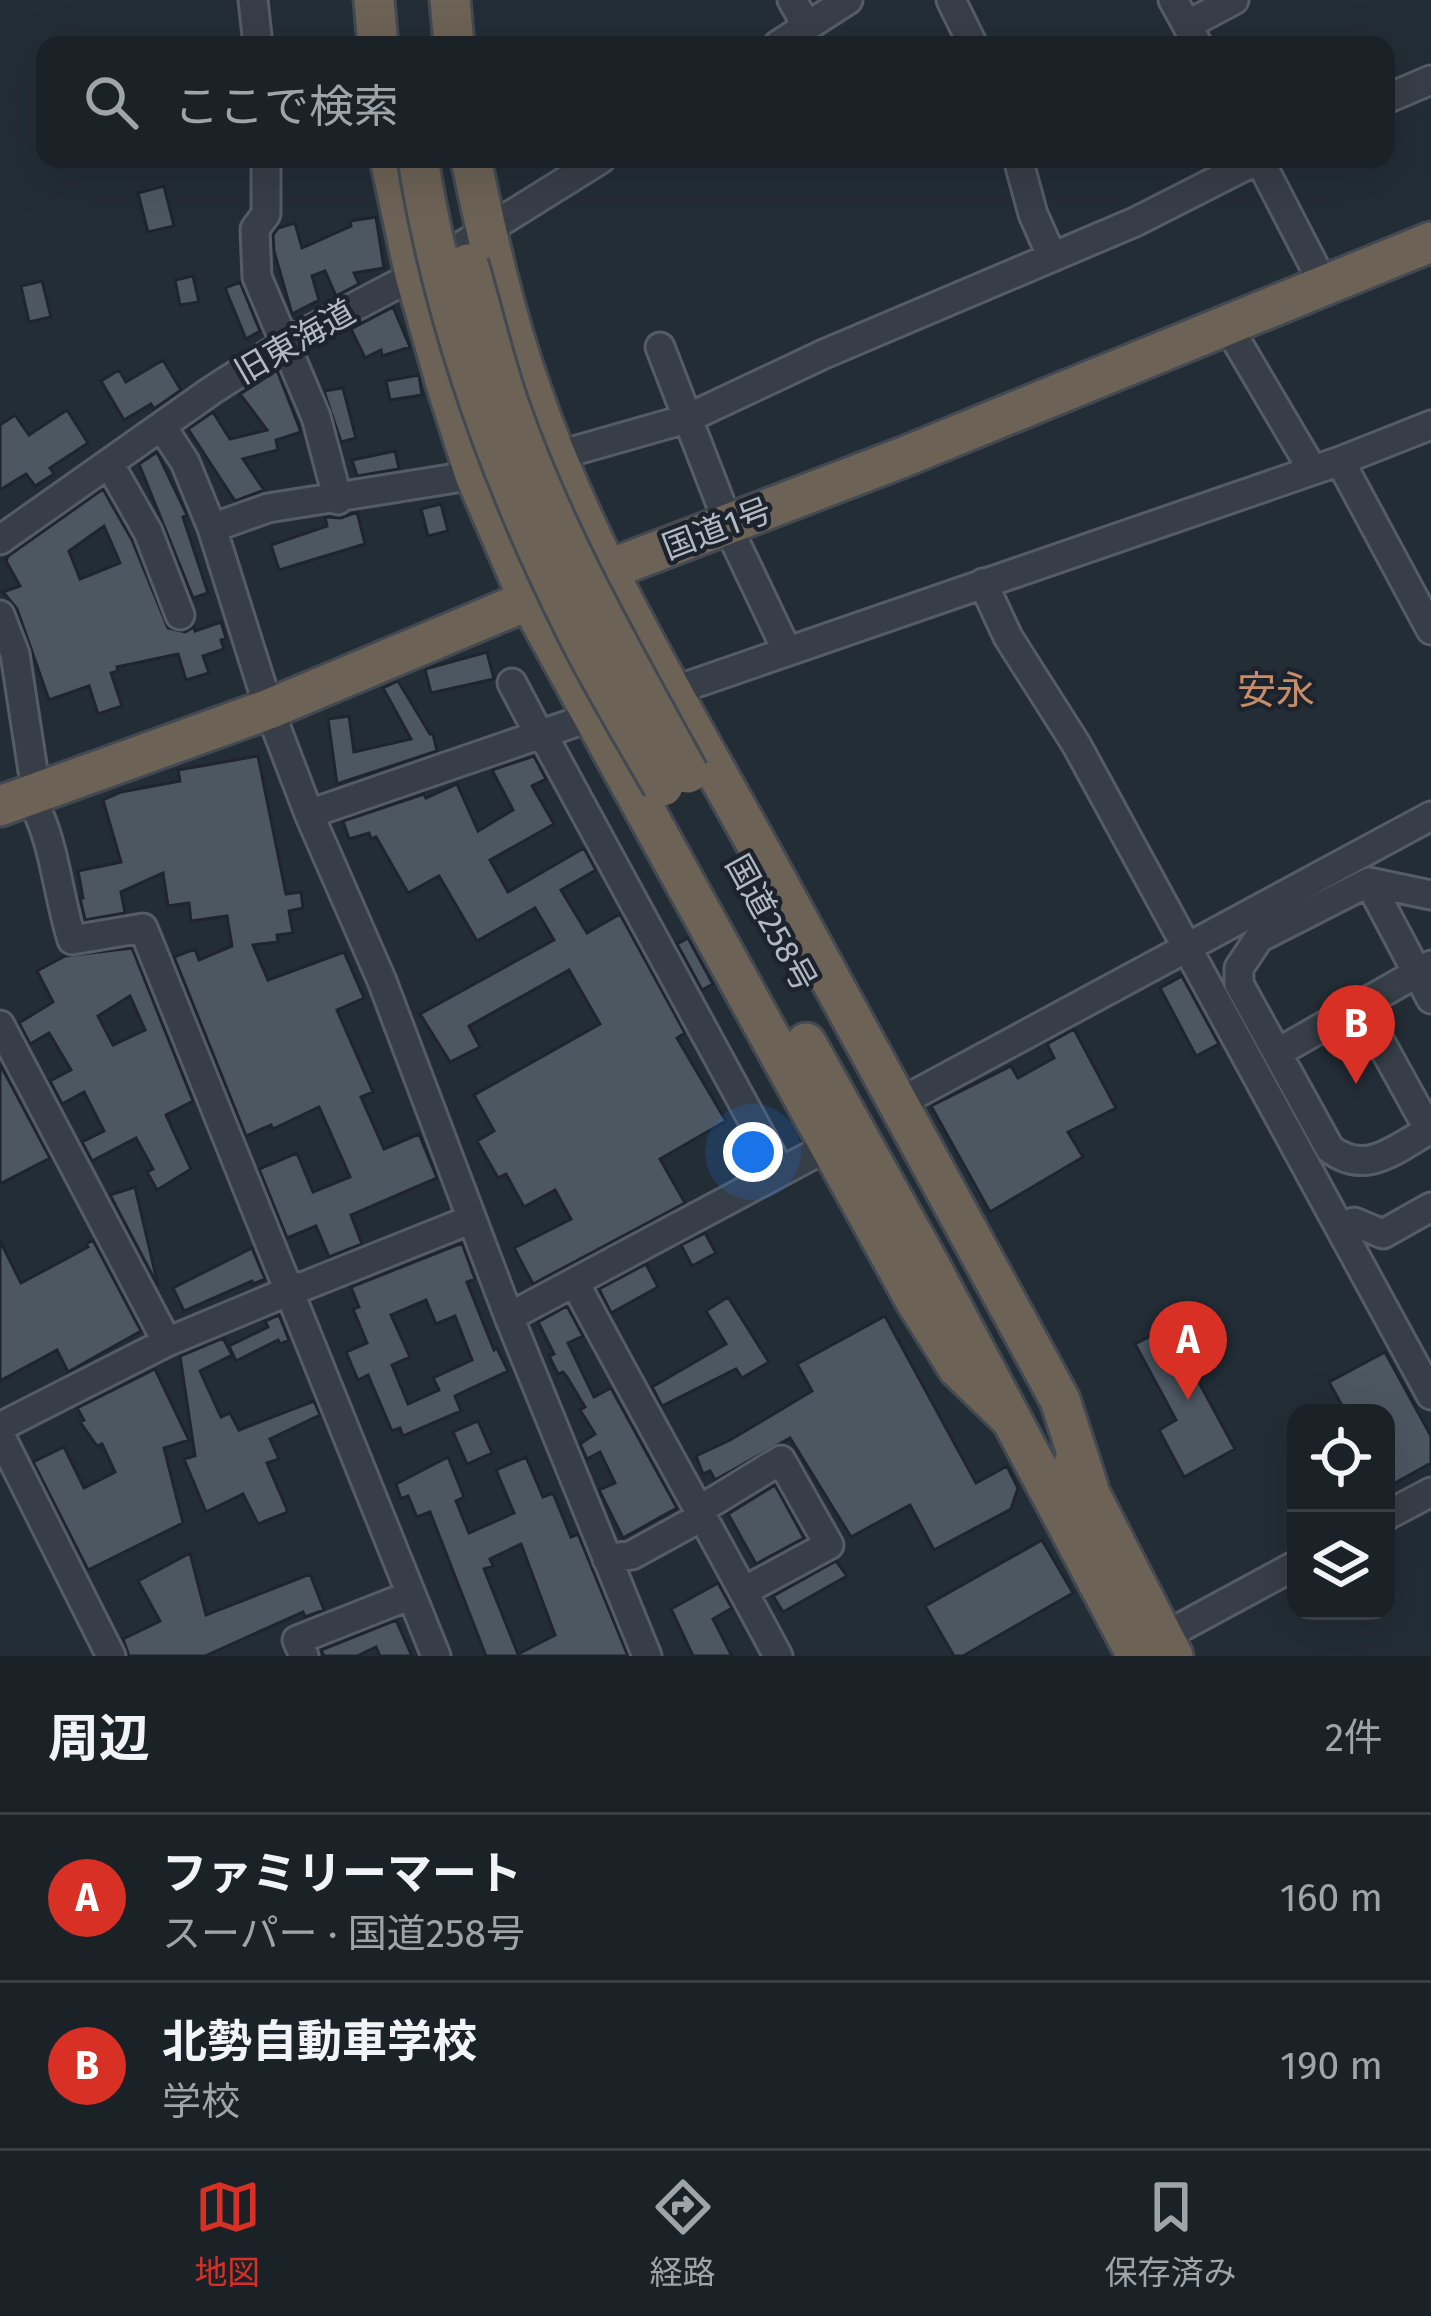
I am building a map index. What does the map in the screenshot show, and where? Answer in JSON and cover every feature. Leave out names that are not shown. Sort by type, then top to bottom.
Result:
[{"type":"highway","points":[[374,0],[377,36]]},
{"type":"highway","points":[[399,0],[401,36]]},
{"type":"highway","points":[[424,0],[426,36]]},
{"type":"highway","points":[[450,0],[453,36]]},
{"type":"highway","points":[[392,168],[415,275],[476,475],[530,600],[914,1300],[958,1368],[1012,1420]]},
{"type":"highway","name":"国道258号","points":[[420,168],[481,412],[575,628],[676,779],[1088,1487],[1147,1651]]},
{"type":"highway","name":"国道258号","points":[[447,168],[454,212],[508,404],[537,479],[676,779],[1012,1420],[1147,1651]]},
{"type":"highway","points":[[473,168],[529,386],[609,571],[1060,1400],[1088,1487]]},
{"type":"highway","name":"国道1号","points":[[0,806],[269,709],[530,600],[1431,242]]},
{"type":"street","points":[[253,0],[257,36]]},
{"type":"street","points":[[792,0],[807,26]]},
{"type":"street","points":[[792,36],[848,0]]},
{"type":"street","points":[[951,0],[969,36]]},
{"type":"street","points":[[1173,0],[1192,35],[1234,0]]},
{"type":"street","points":[[1395,95],[1431,80]]},
{"type":"street","points":[[266,168],[266,214],[255,229],[257,277],[316,417],[338,500]]},
{"type":"street","name":"旧東海道","points":[[0,540],[287,342],[415,275],[586,168]]},
{"type":"street","points":[[1029,168],[1052,257]]},
{"type":"street","points":[[556,456],[686,419],[1240,168]]},
{"type":"street","points":[[1264,168],[1324,285]]},
{"type":"street","points":[[1227,325],[1312,469]]},
{"type":"street","points":[[660,347],[737,546],[787,651]]},
{"type":"street","points":[[673,691],[1340,461],[1431,425]]},
{"type":"street","points":[[161,427],[185,462],[212,528],[308,814],[382,981],[509,1317],[647,1656]]},
{"type":"street","points":[[1340,461],[1431,630]]},
{"type":"street","points":[[110,465],[148,532],[180,615]]},
{"type":"street","points":[[212,528],[268,508],[476,475]]},
{"type":"street","points":[[983,583],[1009,637],[1076,744],[1431,1395]]},
{"type":"street","points":[[0,615],[15,654],[33,771]]},
{"type":"street","points":[[0,710],[9,693],[15,654]]},
{"type":"street","points":[[512,683],[780,1171]]},
{"type":"street","points":[[308,814],[594,716]]},
{"type":"street","points":[[39,815],[46,826],[58,897],[72,940],[143,928],[436,1656]]},
{"type":"street","points":[[897,1104],[1431,816]]},
{"type":"street","points":[[1369,882],[1424,969],[1431,999]]},
{"type":"street","points":[[1360,1005],[1430,1130],[1375,1160],[1357,1163],[1330,1149],[1239,984],[1239,968],[1259,938],[1369,882],[1431,895]]},
{"type":"street","points":[[1276,1052],[1424,969]]},
{"type":"street","points":[[0,1025],[167,1342]]},
{"type":"street","points":[[509,1317],[831,1145]]},
{"type":"street","points":[[1341,1229],[1354,1222],[1383,1234],[1431,1207]]},
{"type":"street","points":[[111,1656],[0,1431],[167,1342],[472,1220]]},
{"type":"street","points":[[574,1283],[778,1656]]},
{"type":"street","points":[[607,1558],[632,1555],[781,1460],[829,1545],[744,1591]]},
{"type":"street","points":[[1394,1512],[1431,1492]]},
{"type":"street","points":[[1147,1651],[1287,1570]]},
{"type":"street","points":[[304,1656],[297,1640],[411,1594]]},
{"type":"building","points":[[164,186],[174,226],[148,232],[138,193]]},
{"type":"building","points":[[376,217],[384,268],[354,273],[359,284],[336,296],[325,271],[312,276],[319,300],[292,314],[274,251],[273,235],[278,228],[295,223],[302,248],[351,226],[350,221]]},
{"type":"building","points":[[193,276],[199,302],[180,305],[175,280]]},
{"type":"building","points":[[42,281],[51,317],[29,322],[21,286]]},
{"type":"building","points":[[240,282],[260,331],[246,339],[225,288]]},
{"type":"building","points":[[393,307],[410,347],[382,356],[381,350],[365,358],[351,329]]},
{"type":"building","points":[[163,360],[181,390],[154,409],[151,404],[124,420],[101,381],[119,370],[126,382]]},
{"type":"building","points":[[277,370],[301,432],[276,440],[278,450],[243,459],[264,490],[235,501],[188,429],[213,412],[230,439],[267,430],[240,394]]},
{"type":"building","points":[[419,375],[422,395],[390,400],[386,381]]},
{"type":"building","points":[[343,388],[356,438],[341,442],[324,391]]},
{"type":"building","points":[[67,410],[88,443],[50,468],[54,474],[35,486],[26,474],[0,490],[0,425],[15,415],[29,435]]},
{"type":"building","points":[[395,451],[399,469],[357,476],[352,460]]},
{"type":"building","points":[[157,452],[187,515],[183,517],[208,593],[193,598],[139,464]]},
{"type":"building","points":[[103,489],[132,540],[168,628],[185,632],[194,627],[195,631],[221,622],[224,649],[203,656],[209,673],[186,680],[178,654],[117,667],[111,673],[122,706],[98,714],[89,686],[49,700],[17,609],[3,592],[20,586],[6,561]],"holes":[[[104,526],[120,563],[80,579],[69,551]]]},
{"type":"building","points":[[441,504],[448,531],[428,536],[421,509]]},
{"type":"building","points":[[357,512],[365,544],[279,570],[271,545],[327,526],[325,517]]},
{"type":"building","points":[[487,652],[494,679],[431,693],[425,669]]},
{"type":"building","points":[[398,681],[433,734],[437,751],[337,784],[328,719],[349,716],[354,752],[411,739],[383,688]]},
{"type":"building","points":[[258,756],[286,894],[301,892],[303,908],[289,911],[293,933],[277,935],[278,942],[253,945],[268,980],[344,952],[364,998],[337,1010],[373,1092],[361,1097],[384,1149],[419,1134],[437,1178],[351,1215],[362,1244],[329,1257],[316,1226],[287,1238],[259,1169],[297,1153],[313,1192],[350,1177],[319,1107],[246,1136],[174,957],[195,949],[199,960],[232,946],[227,916],[191,921],[189,903],[168,906],[163,873],[121,892],[125,913],[85,920],[80,898],[78,871],[121,862],[103,800],[180,781],[178,770]]},
{"type":"building","points":[[534,756],[546,779],[532,786],[554,824],[490,860],[508,892],[584,848],[596,870],[561,890],[587,933],[620,914],[685,1033],[677,1038],[726,1121],[660,1159],[685,1203],[533,1284],[514,1248],[571,1219],[555,1190],[524,1207],[506,1174],[498,1178],[477,1141],[494,1131],[474,1095],[600,1024],[569,970],[469,1026],[480,1047],[450,1062],[420,1014],[554,940],[535,908],[477,941],[439,876],[408,893],[376,837],[371,839],[369,833],[349,839],[343,821],[424,794],[426,798],[457,784],[478,831],[513,810],[492,770]]},
{"type":"building","points":[[688,938],[713,984],[702,990],[677,944]]},
{"type":"building","points":[[132,948],[193,1101],[166,1115],[191,1169],[157,1190],[147,1172],[153,1169],[136,1138],[92,1161],[82,1142],[104,1131],[84,1092],[62,1104],[50,1081],[71,1070],[49,1033],[30,1044],[19,1023],[53,1002],[37,971],[65,956]],"holes":[[[130,996],[145,1030],[113,1045],[98,1016]]]},
{"type":"building","points":[[1182,976],[1219,1044],[1196,1056],[1160,988]]},
{"type":"building","points":[[1074,1029],[1116,1108],[1068,1132],[1083,1157],[990,1212],[931,1106],[1011,1066],[1018,1078],[1054,1058],[1047,1044]]},
{"type":"building","points":[[0,1064],[50,1158],[0,1184]]},
{"type":"building","points":[[135,1187],[158,1285],[158,1286],[110,1195]]},
{"type":"building","points":[[705,1233],[716,1253],[692,1266],[681,1245]]},
{"type":"building","points":[[93,1240],[141,1331],[68,1372],[57,1350],[0,1381],[0,1241],[21,1283]]},
{"type":"building","points":[[462,1243],[475,1279],[467,1282],[494,1350],[497,1348],[508,1371],[455,1396],[461,1411],[403,1436],[400,1428],[392,1431],[368,1375],[358,1380],[346,1352],[367,1343],[353,1309],[359,1307],[351,1287]],"holes":[[[426,1300],[436,1324],[455,1316],[472,1360],[433,1378],[439,1390],[408,1404],[392,1365],[410,1357],[391,1315]]]},
{"type":"building","points":[[252,1248],[265,1279],[184,1311],[173,1288]]},
{"type":"building","points":[[646,1264],[658,1287],[611,1313],[599,1289]]},
{"type":"building","points":[[728,1297],[769,1362],[742,1378],[736,1369],[662,1406],[652,1387],[726,1344],[706,1311]]},
{"type":"building","points":[[567,1306],[583,1336],[568,1343],[594,1397],[611,1388],[677,1508],[623,1538],[599,1490],[615,1483],[600,1452],[587,1459],[580,1444],[595,1434],[567,1377],[558,1374],[538,1322]]},
{"type":"building","points":[[279,1315],[289,1340],[280,1344],[278,1340],[236,1361],[229,1346],[268,1327],[265,1321]]},
{"type":"building","points":[[885,1316],[976,1483],[1007,1466],[1018,1488],[1011,1509],[934,1550],[910,1505],[851,1537],[790,1438],[715,1480],[710,1471],[703,1474],[696,1456],[812,1391],[797,1364]]},
{"type":"building","points":[[1169,1327],[1235,1449],[1184,1477],[1159,1430],[1176,1420],[1135,1344]]},
{"type":"building","points":[[223,1338],[232,1355],[200,1371],[221,1417],[230,1413],[239,1430],[314,1401],[320,1415],[270,1439],[279,1459],[267,1463],[288,1512],[258,1524],[243,1494],[206,1512],[184,1459],[195,1456],[180,1356]]},
{"type":"building","points":[[1385,1352],[1431,1436],[1431,1463],[1395,1483],[1395,1404],[1341,1404],[1329,1382]]},
{"type":"building","points":[[155,1369],[189,1440],[164,1448],[183,1523],[88,1570],[33,1462],[64,1447],[84,1488],[115,1472],[102,1444],[97,1446],[80,1422],[84,1420],[77,1408]]},
{"type":"building","points":[[478,1421],[492,1453],[467,1464],[453,1432]]},
{"type":"building","points":[[448,1457],[464,1497],[456,1501],[469,1533],[514,1513],[496,1470],[526,1457],[543,1497],[553,1493],[571,1537],[578,1534],[628,1656],[486,1656],[430,1512],[417,1517],[408,1496],[401,1499],[396,1484]],"holes":[[[521,1544],[555,1635],[518,1654],[484,1569],[493,1566],[490,1559]]]},
{"type":"building","points":[[775,1485],[804,1538],[756,1564],[728,1514]]},
{"type":"building","points":[[1042,1540],[1073,1593],[963,1656],[954,1656],[925,1606]]},
{"type":"building","points":[[190,1553],[206,1615],[310,1574],[324,1610],[305,1617],[303,1612],[205,1656],[129,1656],[123,1639],[160,1621],[138,1581]]},
{"type":"building","points":[[836,1561],[847,1576],[783,1612],[773,1596]]},
{"type":"building","points":[[718,1583],[732,1608],[713,1619],[732,1656],[693,1656],[671,1609]]},
{"type":"building","points":[[396,1620],[412,1656],[380,1656],[376,1647],[357,1656],[324,1656],[321,1650]]},
{"type":"place","name":"北勢自動車学校","points":[[1356,1084]]},
{"type":"place","name":"ファミリーマート","points":[[1188,1400]]},
{"type":"district","name":"安永","points":[[1276,691]]}]
